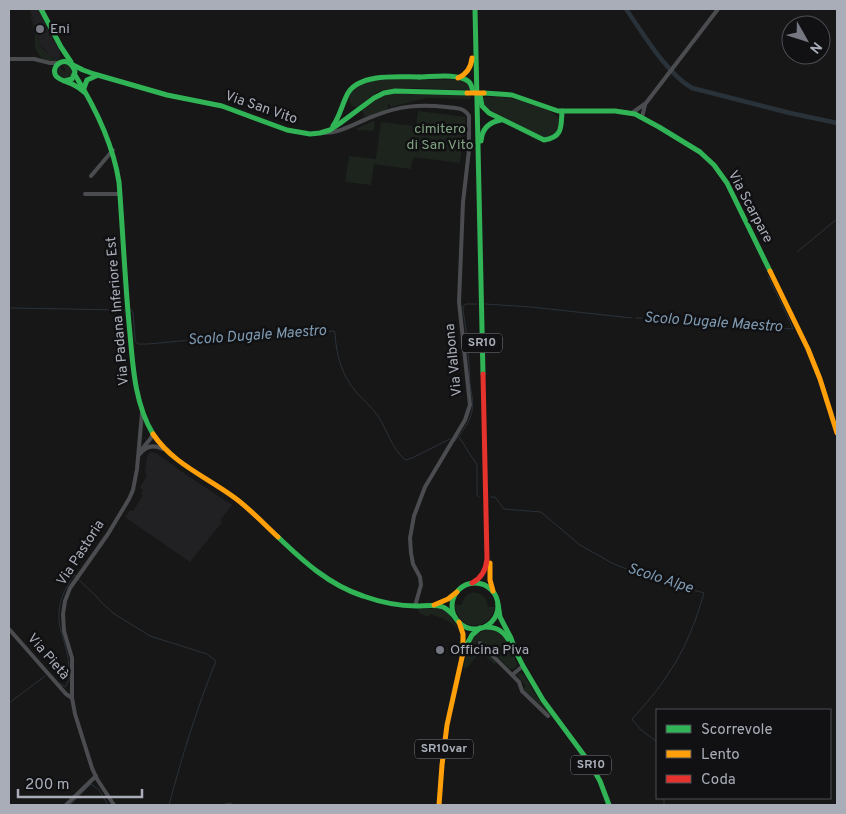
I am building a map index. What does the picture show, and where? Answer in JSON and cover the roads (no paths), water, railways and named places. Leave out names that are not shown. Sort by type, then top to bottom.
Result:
[{"type":"street","points":[[41,9],[75,70],[75,74],[70,80],[64,81]]},
{"type":"street","name":"SR10","points":[[472,583],[480,579],[487,562],[475,9]]},
{"type":"street","points":[[632,113],[646,103],[718,9]]},
{"type":"street","points":[[458,78],[466,74],[471,66],[475,29]]},
{"type":"street","points":[[55,73],[62,57],[61,47]]},
{"type":"street","points":[[475,47],[482,106],[489,113],[542,139],[549,140],[556,137],[560,131],[562,111]]},
{"type":"street","points":[[9,59],[34,59],[60,63],[67,61],[73,65]]},
{"type":"street","points":[[45,62],[51,66],[59,79],[84,91],[88,79],[98,75]]},
{"type":"street","name":"Via San Vito","points":[[73,65],[90,73]]},
{"type":"street","name":"Via San Vito","points":[[75,74],[82,72],[90,73],[159,93],[228,107],[293,131],[307,134],[321,133],[328,130],[373,97],[387,91],[484,94]]},
{"type":"street","name":"Via Padana Inferiore Est","points":[[75,74],[113,150],[120,194],[128,315],[135,381],[141,407],[147,422],[159,442],[181,463],[240,502],[309,566],[328,580],[365,597],[389,603],[446,608],[455,617]]},
{"type":"street","points":[[328,130],[339,118],[352,88],[363,81],[419,77],[458,78],[467,80],[472,87],[477,142]]},
{"type":"street","name":"Via Scarpare","points":[[484,94],[510,94],[562,111],[615,111],[632,113],[642,117],[700,152],[710,161],[724,178],[808,348],[837,434]]},
{"type":"street","points":[[346,99],[349,107],[356,111],[364,120]]},
{"type":"street","points":[[346,99],[344,115],[352,123],[357,124]]},
{"type":"street","points":[[642,117],[646,103]]},
{"type":"street","name":"Via Valbona","points":[[321,133],[336,132],[396,109],[415,105],[461,109],[466,112],[470,120],[463,202],[459,306],[470,405],[465,420],[422,493],[414,516],[410,538],[411,554],[421,583],[415,606]]},
{"type":"street","points":[[478,172],[482,131],[490,122],[496,120],[503,121]]},
{"type":"street","points":[[91,176],[113,150]]},
{"type":"street","points":[[86,194],[120,194]]},
{"type":"street","name":"Via Pastoria","points":[[114,805],[92,768],[75,714],[72,698],[72,658],[63,625],[63,614],[67,594],[124,508],[133,490],[139,457],[142,420],[141,407]]},
{"type":"street","points":[[140,440],[144,433],[153,433]]},
{"type":"street","name":"Via Pastoria","points":[[139,457],[153,433]]},
{"type":"street","points":[[139,457],[145,448],[152,446],[159,447],[170,454]]},
{"type":"street","name":"SR10","points":[[487,549],[490,564],[490,580],[495,594]]},
{"type":"street","points":[[472,583],[479,583],[490,589],[495,594],[498,604],[495,617],[482,628],[468,628],[459,622],[452,610],[452,603],[457,592],[464,586],[472,583]]},
{"type":"street","name":"Via Padana Inferiore Est","points":[[432,606],[448,599],[457,592]]},
{"type":"street","name":"SR10","points":[[498,604],[500,617],[523,666],[540,694],[589,762],[600,781],[609,805]]},
{"type":"street","name":"SR10var","points":[[439,805],[447,725],[463,653],[464,634],[459,622]]},
{"type":"street","name":"SR10","points":[[482,628],[495,627],[502,631],[517,654]]},
{"type":"street","name":"SR10var","points":[[463,653],[472,635],[482,628]]},
{"type":"street","name":"Via Pietà","points":[[9,630],[66,694],[72,698]]},
{"type":"street","points":[[480,643],[512,674],[520,683],[522,691],[548,716]]},
{"type":"street","points":[[512,674],[523,666]]},
{"type":"street","points":[[66,805],[96,776]]},
{"type":"waterway","points":[[626,9],[664,63],[683,82],[692,88],[837,123]]},
{"type":"waterway","name":"Scolo Dugale Maestro","points":[[797,252],[837,219]]},
{"type":"waterway","name":"Scolo Dugale Maestro","points":[[636,318],[679,319],[793,329],[768,276]]},
{"type":"waterway","name":"Scolo Dugale Maestro","points":[[455,441],[468,423],[473,407],[463,306],[466,304],[477,304]]},
{"type":"waterway","name":"Scolo Dugale Maestro","points":[[485,304],[632,318]]},
{"type":"waterway","name":"Scolo Dugale Maestro","points":[[9,308],[124,310]]},
{"type":"waterway","name":"Scolo Dugale Maestro","points":[[131,309],[135,341],[138,344],[334,331],[338,357],[347,380],[378,416],[393,444],[404,459],[412,458],[450,439]]},
{"type":"waterway","name":"Scolo Alpe","points":[[459,437],[477,465],[477,495],[479,497]]},
{"type":"waterway","name":"Scolo Alpe","points":[[491,497],[495,497],[504,509],[541,512],[580,545],[612,563],[643,576],[704,593],[694,625],[680,655],[660,686],[632,719],[641,730],[656,741]]},
{"type":"waterway","points":[[59,683],[65,687],[69,680],[68,656],[59,620],[60,606],[67,587],[74,575],[76,576]]},
{"type":"waterway","points":[[78,579],[113,613],[150,636],[207,654],[216,661],[190,732],[169,805]]},
{"type":"waterway","points":[[9,703],[45,676]]},
{"type":"waterway","points":[[70,805],[91,784],[99,790],[108,805]]},
{"type":"waterway","name":"Scolo Alpe","points":[[664,799],[664,805]]},
{"type":"waterway","points":[[220,805],[231,803],[234,805]]},
{"type":"place","name":"Eni","points":[[40,29]]},
{"type":"place","name":"Officina Piva","points":[[440,650]]},
{"type":"park label","name":"cimitero di San Vito","points":[[440,138]]}]
